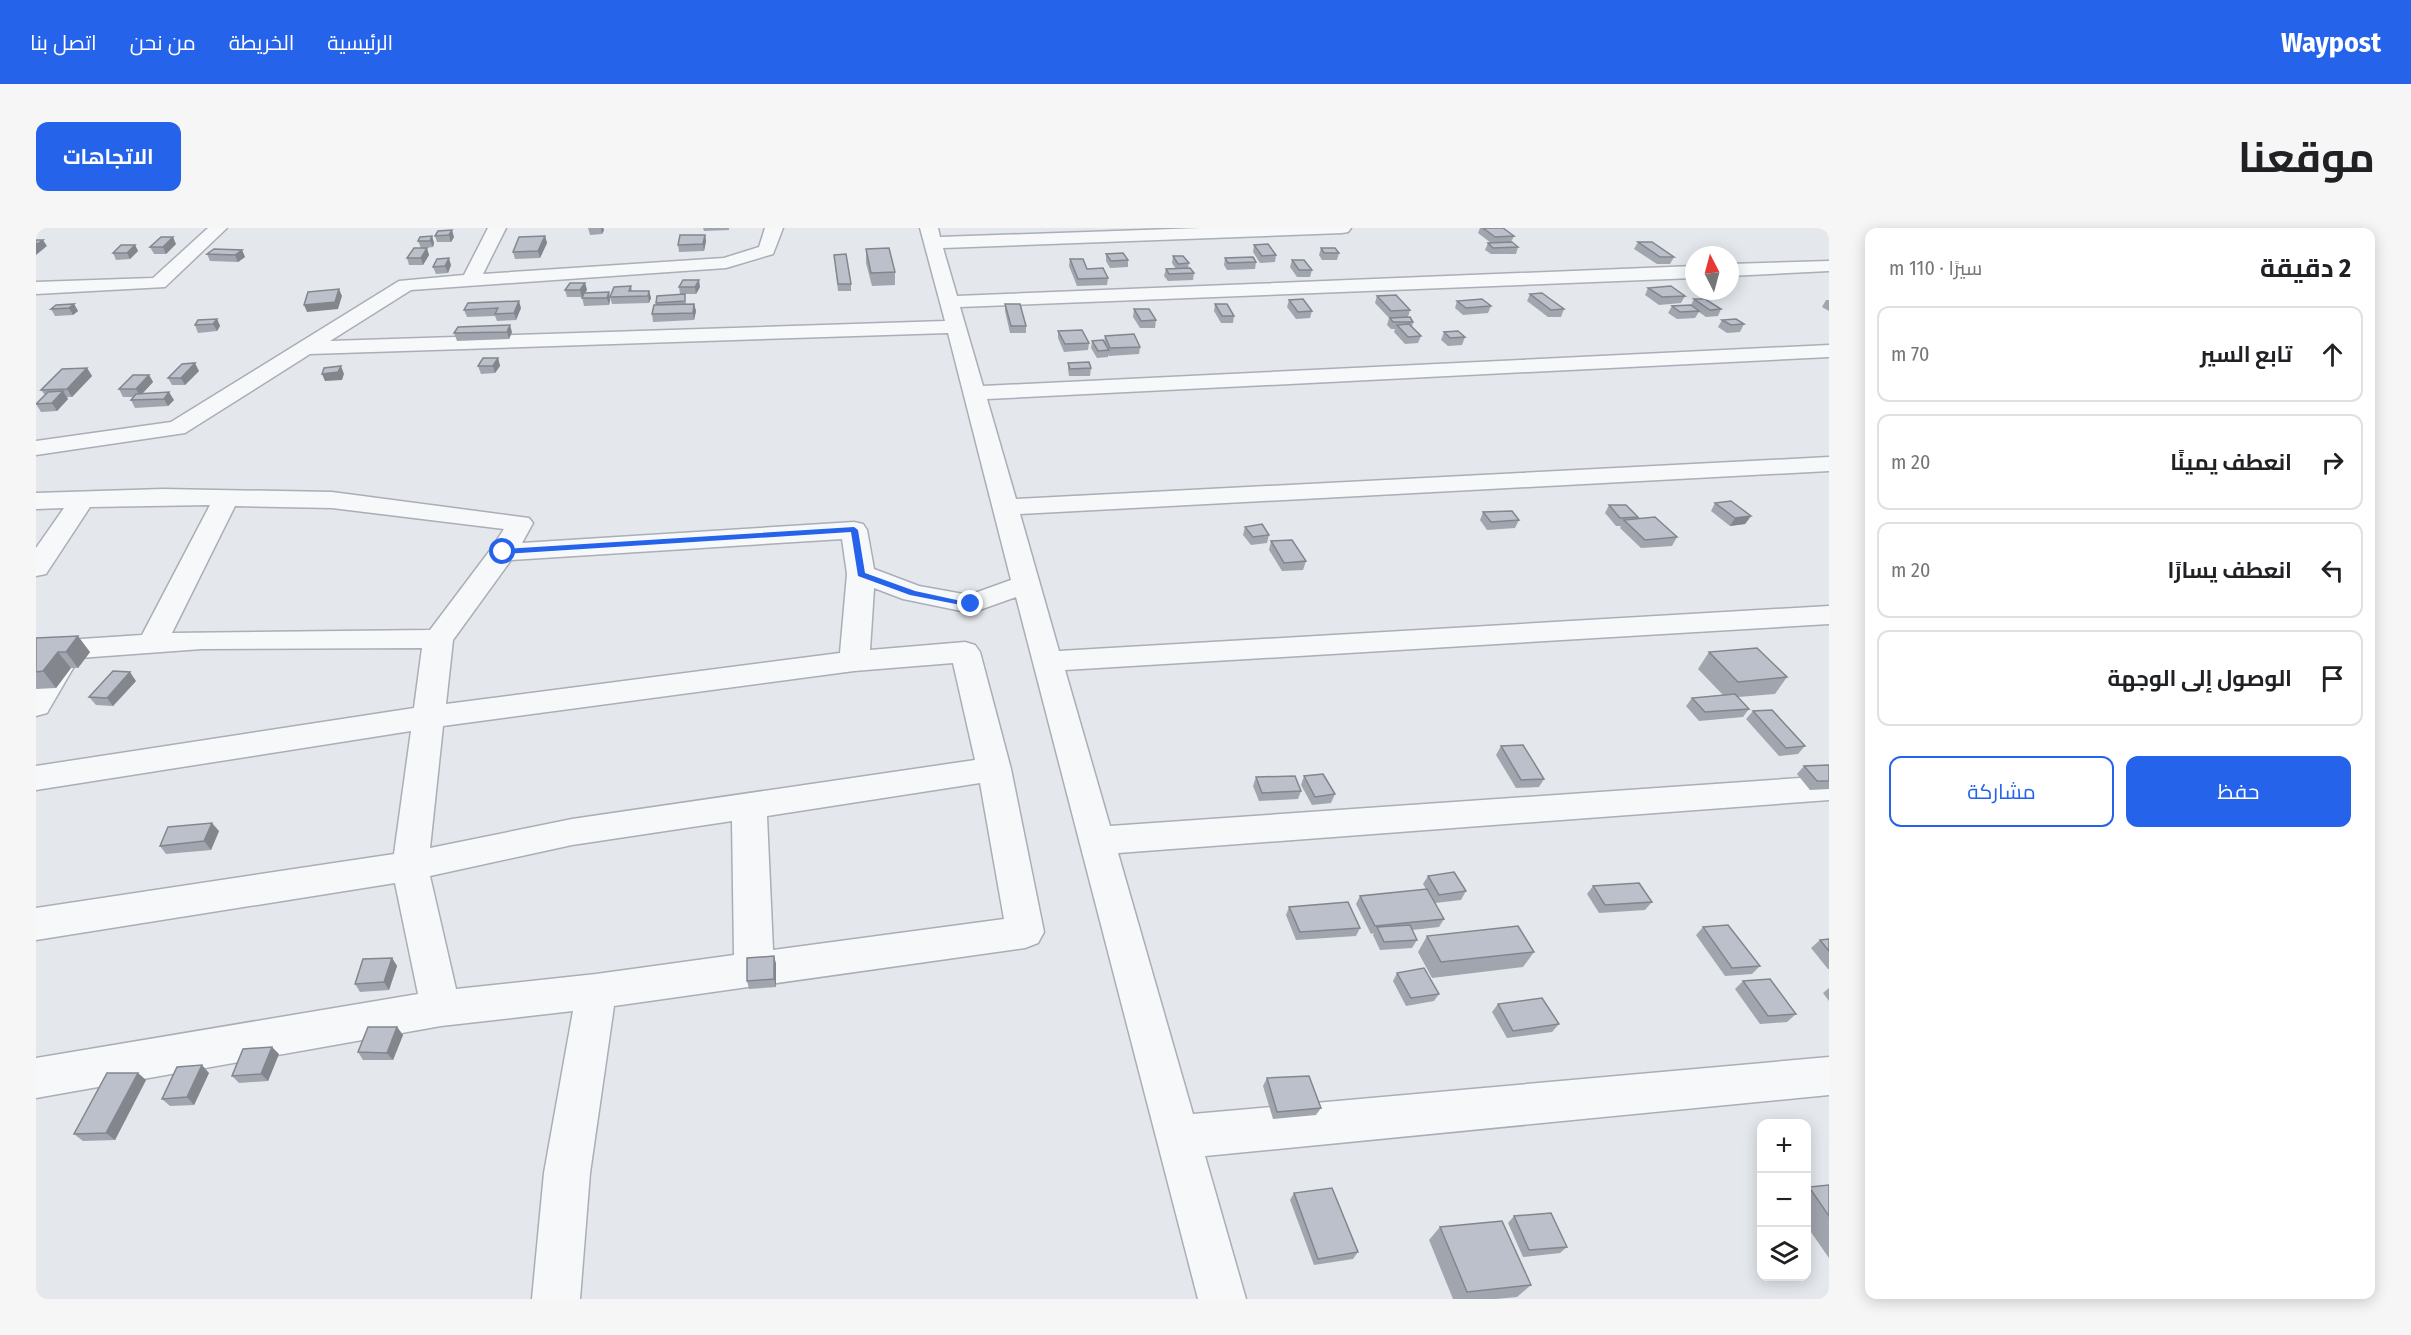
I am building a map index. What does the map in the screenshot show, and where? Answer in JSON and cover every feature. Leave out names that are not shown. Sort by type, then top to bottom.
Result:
[{"type":"street","points":[[36,288],[158,283],[218,228]]},
{"type":"street","points":[[471,280],[497,228]]},
{"type":"street","points":[[36,448],[177,428],[406,285],[726,263],[767,250],[774,228]]},
{"type":"street","points":[[1222,1299],[931,236],[1342,228]]},
{"type":"street","points":[[1739,270],[1829,266]]},
{"type":"street","points":[[304,348],[1685,273]]},
{"type":"street","points":[[974,393],[1829,351]]},
{"type":"street","points":[[1005,507],[1829,464]]},
{"type":"street","points":[[152,643],[226,498]]},
{"type":"street","points":[[36,501],[226,498],[358,501],[520,523],[503,552],[438,639],[410,866],[423,934],[441,1008]]},
{"type":"street","points":[[36,568],[82,500]]},
{"type":"street","points":[[503,552],[854,530],[861,574],[854,661]]},
{"type":"street","points":[[861,574],[913,593],[971,604],[1026,584]]},
{"type":"street","points":[[1047,661],[1829,615]]},
{"type":"street","points":[[36,652],[202,640],[438,639]]},
{"type":"street","points":[[36,705],[70,648]]},
{"type":"street","points":[[36,778],[429,717],[854,661],[965,652],[994,769],[1025,932],[596,991],[441,1008],[36,1078]]},
{"type":"street","points":[[36,924],[410,866],[572,832],[994,769]]},
{"type":"street","points":[[1097,841],[1829,788]]},
{"type":"street","points":[[749,805],[753,968]]},
{"type":"street","points":[[556,1299],[567,1173],[596,991]]},
{"type":"street","points":[[1178,1137],[1829,1076]]},
{"type":"building","points":[[1483,228],[1503,228],[1514,236],[1495,237]]},
{"type":"building","points":[[452,230],[449,235],[435,236],[438,231]]},
{"type":"building","points":[[680,235],[705,235],[703,244],[678,245]]},
{"type":"building","points":[[432,236],[430,241],[418,241],[420,237]]},
{"type":"building","points":[[545,236],[538,251],[513,252],[519,237]]},
{"type":"building","points":[[161,237],[173,237],[163,247],[150,247]]},
{"type":"building","points":[[1512,242],[1518,247],[1493,248],[1488,243]]},
{"type":"building","points":[[1638,242],[1652,242],[1674,257],[1660,257]]},
{"type":"building","points":[[1268,244],[1276,255],[1262,256],[1254,245]]},
{"type":"building","points":[[121,245],[135,245],[127,253],[113,253]]},
{"type":"building","points":[[414,248],[427,248],[421,258],[407,258]]},
{"type":"building","points":[[889,248],[895,272],[871,273],[866,249]]},
{"type":"building","points":[[1321,248],[1335,248],[1339,253],[1324,253]]},
{"type":"building","points":[[214,249],[242,250],[235,255],[207,254]]},
{"type":"building","points":[[1123,253],[1128,260],[1111,261],[1106,254]]},
{"type":"building","points":[[846,254],[851,284],[838,284],[834,255]]},
{"type":"building","points":[[1173,256],[1183,256],[1189,263],[1178,264]]},
{"type":"building","points":[[1253,257],[1256,262],[1228,263],[1225,258]]},
{"type":"building","points":[[449,258],[445,266],[433,267],[437,259]]},
{"type":"building","points":[[1070,259],[1083,259],[1087,269],[1103,268],[1108,278],[1078,279]]},
{"type":"building","points":[[1292,260],[1304,260],[1312,270],[1299,270]]},
{"type":"building","points":[[1190,268],[1194,273],[1169,274],[1166,269]]},
{"type":"building","points":[[683,280],[699,280],[695,287],[679,287]]},
{"type":"building","points":[[570,283],[585,283],[580,290],[565,290]]},
{"type":"building","points":[[631,286],[629,291],[649,291],[648,296],[610,297],[614,287]]},
{"type":"building","points":[[1671,286],[1685,296],[1662,297],[1648,288]]},
{"type":"building","points":[[339,289],[335,302],[304,305],[308,292]]},
{"type":"building","points":[[609,292],[607,298],[582,298],[584,293]]},
{"type":"building","points":[[1542,293],[1564,309],[1551,310],[1530,294]]},
{"type":"building","points":[[685,294],[685,301],[656,303],[657,296]]},
{"type":"building","points":[[1396,295],[1410,310],[1391,311],[1377,296]]},
{"type":"building","points":[[1303,299],[1312,311],[1298,312],[1289,300]]},
{"type":"building","points":[[1482,299],[1491,306],[1466,308],[1457,301]]},
{"type":"building","points":[[1695,300],[1707,300],[1721,309],[1710,310]]},
{"type":"building","points":[[519,301],[514,313],[495,314],[498,308],[464,310],[468,303]]},
{"type":"building","points":[[74,304],[69,308],[51,309],[56,305]]},
{"type":"building","points":[[694,304],[693,313],[652,314],[654,305]]},
{"type":"building","points":[[1005,304],[1020,304],[1026,326],[1011,326]]},
{"type":"building","points":[[1215,304],[1227,304],[1234,316],[1222,316]]},
{"type":"building","points":[[1691,305],[1699,311],[1680,312],[1672,306]]},
{"type":"building","points":[[1134,309],[1149,309],[1156,320],[1141,321]]},
{"type":"building","points":[[1410,317],[1413,322],[1393,322],[1390,318]]},
{"type":"building","points":[[217,319],[213,324],[195,325],[198,320]]},
{"type":"building","points":[[1736,319],[1744,324],[1731,325],[1722,320]]},
{"type":"building","points":[[1409,324],[1421,336],[1408,337],[1397,325]]},
{"type":"building","points":[[510,325],[507,332],[454,333],[458,327]]},
{"type":"building","points":[[1082,330],[1089,343],[1065,344],[1058,331]]},
{"type":"building","points":[[1458,331],[1465,337],[1450,338],[1444,332]]},
{"type":"building","points":[[1134,334],[1140,347],[1110,348],[1105,336]]},
{"type":"building","points":[[1103,340],[1109,350],[1098,351],[1092,341]]},
{"type":"building","points":[[483,358],[498,358],[493,366],[478,366]]},
{"type":"building","points":[[1089,362],[1091,368],[1070,369],[1068,363]]},
{"type":"building","points":[[195,363],[181,378],[168,378],[182,364]]},
{"type":"building","points":[[341,366],[338,372],[322,374],[324,368]]},
{"type":"building","points":[[87,368],[67,389],[41,390],[62,369]]},
{"type":"building","points":[[133,375],[149,375],[136,389],[119,389]]},
{"type":"building","points":[[63,391],[52,403],[36,404],[48,392]]},
{"type":"building","points":[[169,392],[164,399],[131,400],[136,394]]},
{"type":"building","points":[[1731,501],[1751,516],[1735,518],[1715,503]]},
{"type":"building","points":[[1609,505],[1626,505],[1638,517],[1620,518]]},
{"type":"building","points":[[1512,511],[1519,520],[1491,522],[1483,512]]},
{"type":"building","points":[[1655,517],[1677,537],[1645,540],[1624,520]]},
{"type":"building","points":[[1262,524],[1269,535],[1253,537],[1245,527]]},
{"type":"building","points":[[1292,540],[1306,561],[1284,563],[1271,541]]},
{"type":"building","points":[[78,636],[66,652],[58,652],[43,671],[36,672],[36,638]]},
{"type":"building","points":[[1757,648],[1787,677],[1738,682],[1709,652]]},
{"type":"building","points":[[113,671],[130,672],[107,698],[89,697]]},
{"type":"building","points":[[1735,694],[1749,709],[1705,712],[1692,698]]},
{"type":"building","points":[[1772,710],[1805,746],[1786,748],[1753,711]]},
{"type":"building","points":[[1523,745],[1544,779],[1521,780],[1501,746]]},
{"type":"building","points":[[1829,765],[1829,781],[1817,781],[1804,766]]},
{"type":"building","points":[[1323,774],[1335,794],[1315,797],[1304,776]]},
{"type":"building","points":[[1295,776],[1301,791],[1262,793],[1256,777]]},
{"type":"building","points":[[212,823],[204,841],[160,846],[168,827]]},
{"type":"building","points":[[1454,872],[1466,891],[1439,895],[1428,876]]},
{"type":"building","points":[[1639,883],[1652,902],[1605,905],[1593,886]]},
{"type":"building","points":[[1427,889],[1444,919],[1375,926],[1360,896]]},
{"type":"building","points":[[1348,902],[1360,928],[1300,932],[1289,907]]},
{"type":"building","points":[[1410,925],[1417,940],[1384,942],[1377,927]]},
{"type":"building","points":[[1728,925],[1760,966],[1732,968],[1703,927]]},
{"type":"building","points":[[1518,926],[1534,952],[1441,962],[1427,936]]},
{"type":"building","points":[[1829,939],[1829,951],[1820,940]]},
{"type":"building","points":[[774,956],[774,979],[747,981],[747,958]]},
{"type":"building","points":[[392,958],[384,982],[355,984],[363,959]]},
{"type":"building","points":[[1424,968],[1439,994],[1411,998],[1397,973]]},
{"type":"building","points":[[1770,979],[1796,1014],[1768,1016],[1743,981]]},
{"type":"building","points":[[1542,998],[1559,1024],[1513,1031],[1498,1004]]},
{"type":"building","points":[[368,1027],[397,1027],[387,1053],[358,1052]]},
{"type":"building","points":[[272,1047],[261,1074],[232,1076],[243,1049]]},
{"type":"building","points":[[202,1065],[187,1097],[162,1099],[177,1067]]},
{"type":"building","points":[[107,1073],[138,1073],[106,1133],[74,1134]]},
{"type":"building","points":[[1309,1076],[1321,1108],[1277,1112],[1267,1078]]},
{"type":"building","points":[[1829,1185],[1829,1216],[1811,1190],[1811,1187]]},
{"type":"building","points":[[1332,1188],[1358,1252],[1318,1259],[1294,1193]]},
{"type":"building","points":[[1551,1213],[1567,1247],[1529,1250],[1514,1216]]},
{"type":"building","points":[[1502,1221],[1531,1285],[1467,1292],[1440,1227]]},
{"type":"route","points":[[503,552],[854,530],[861,574],[913,593],[971,604]]}]
